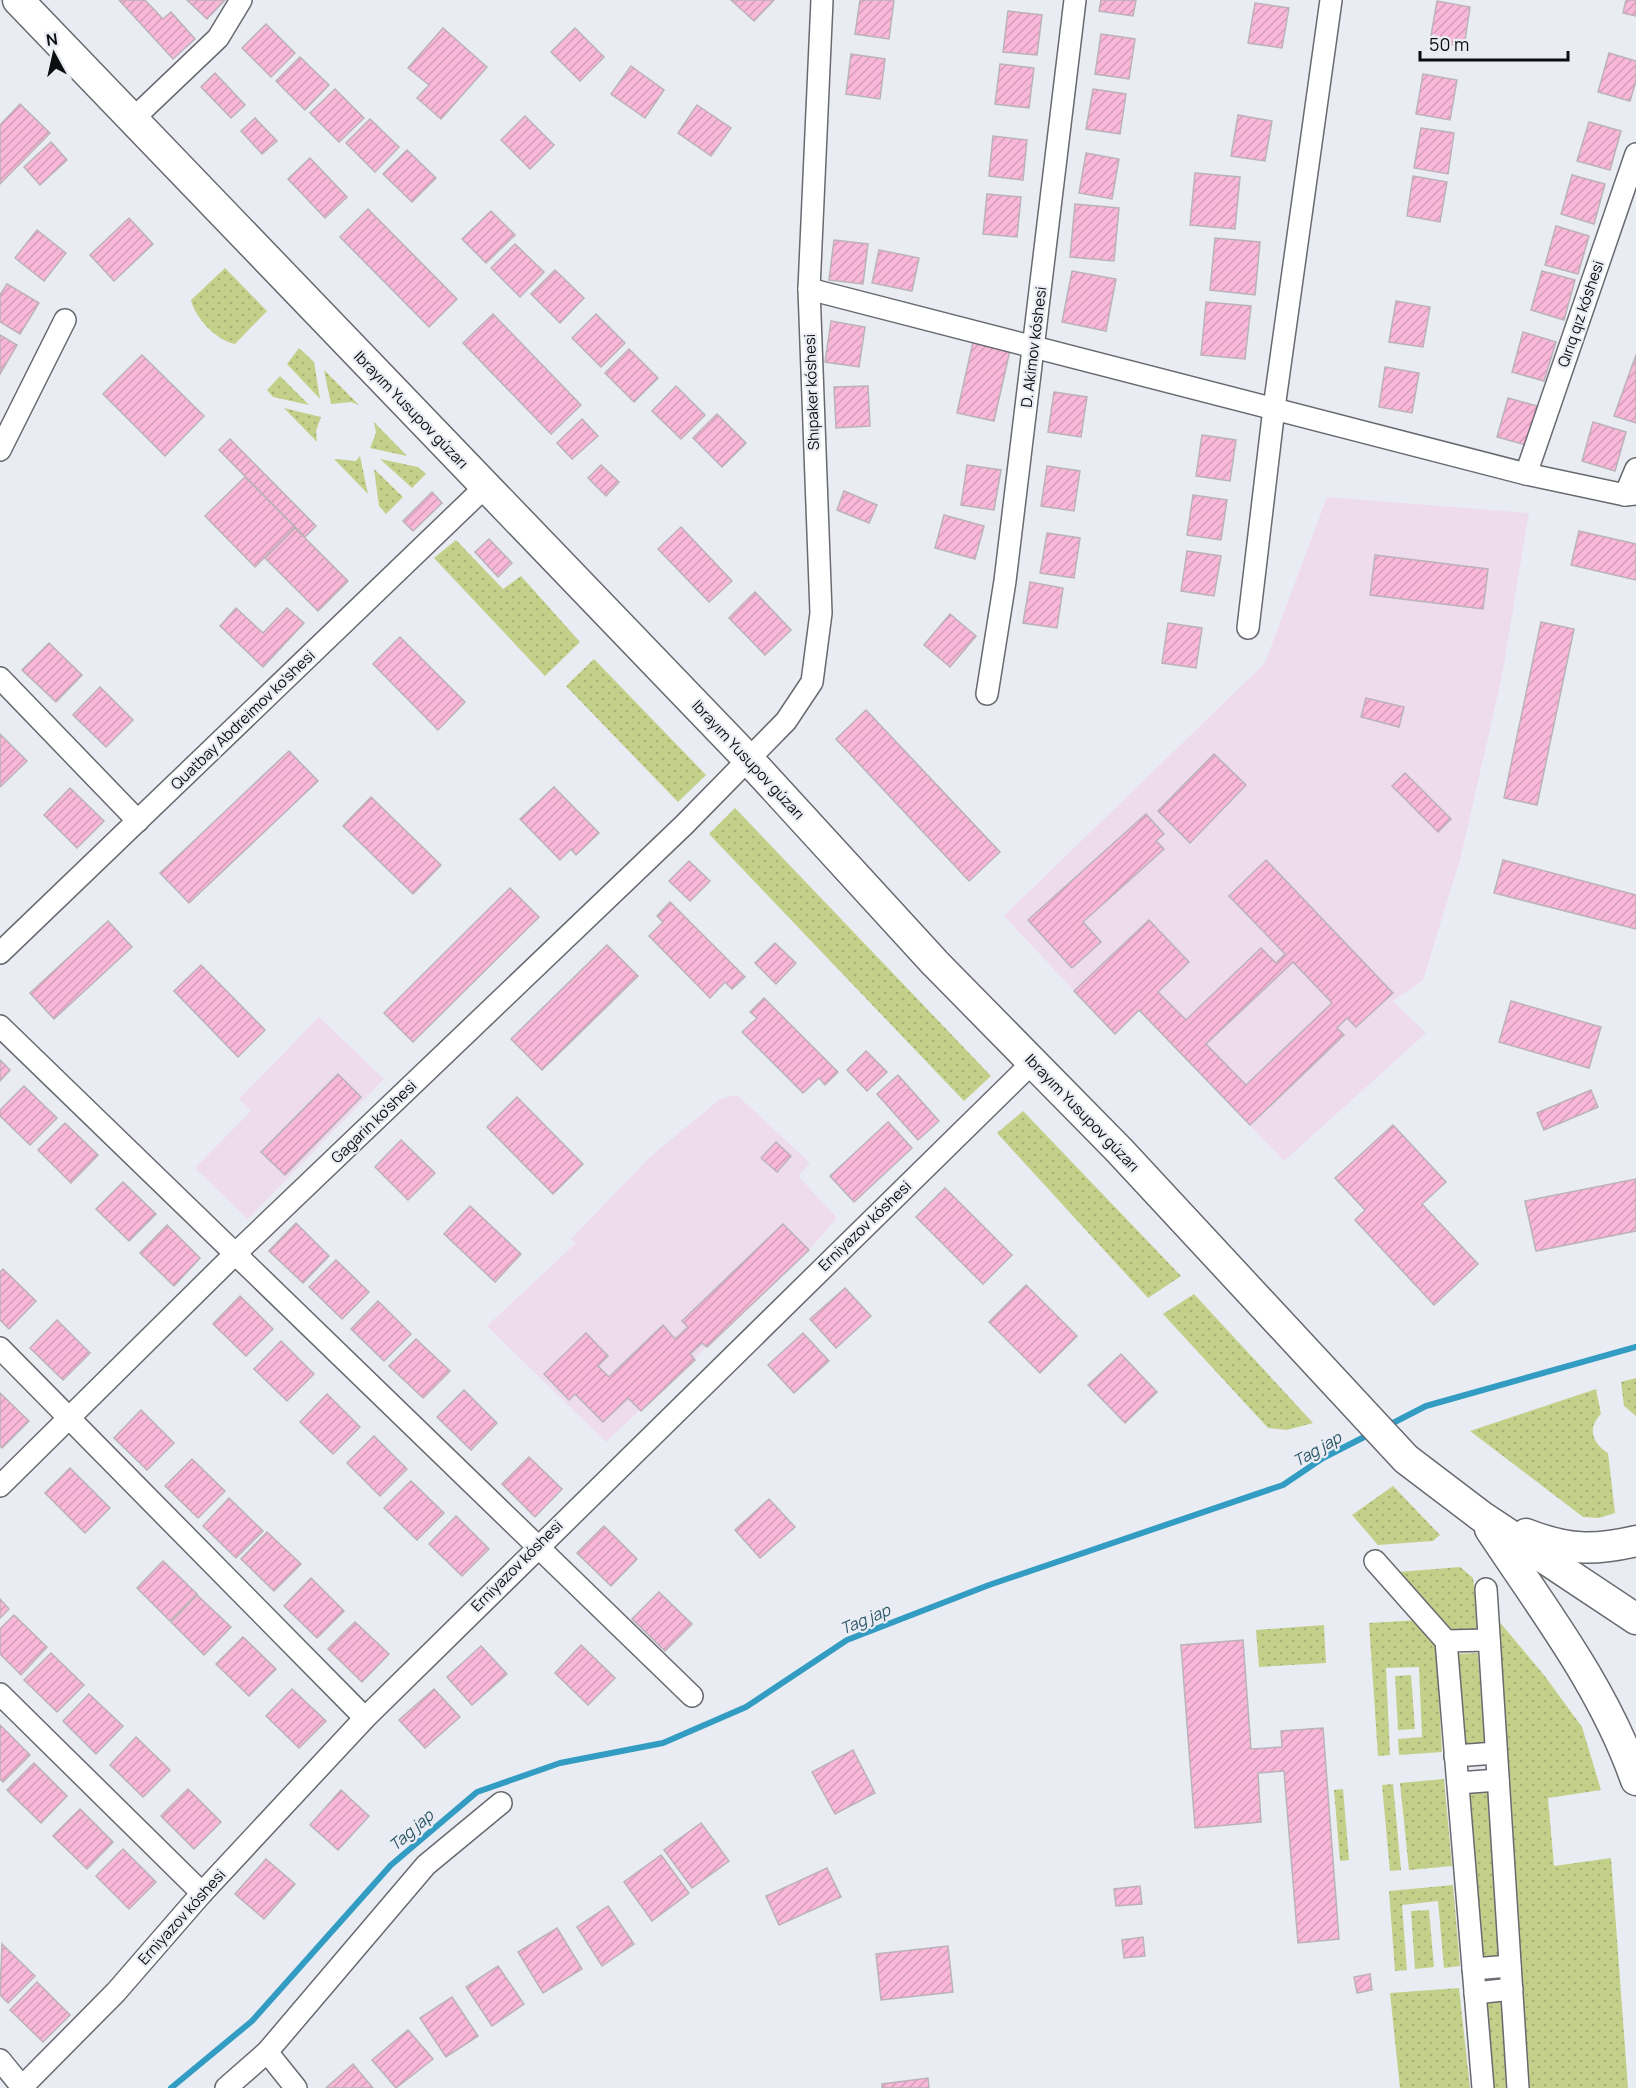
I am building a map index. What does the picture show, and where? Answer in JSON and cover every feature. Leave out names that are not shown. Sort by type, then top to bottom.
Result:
[{"type":"main road","name":"Ibrayım Yusupov gúzarı","points":[[18,0],[749,760],[935,963],[1032,1062],[1406,1459],[1481,1516]]},
{"type":"main road","points":[[1481,1516],[1556,1545],[1589,1549],[1636,1541]]},
{"type":"main road","points":[[1481,1516],[1636,1619]]},
{"type":"main road","points":[[1481,1516],[1575,1656],[1626,1750],[1636,1780]]},
{"type":"street","points":[[133,119],[218,38],[241,0]]},
{"type":"street","name":"Shıpaker kóshesi","points":[[749,760],[786,721],[812,682],[821,614],[809,289],[822,0]]},
{"type":"street","name":"D. Akimov kóshesi","points":[[987,694],[1005,582],[1075,0]]},
{"type":"street","points":[[1248,628],[1274,408],[1331,0]]},
{"type":"street","name":"Qırıq qız kóshesi","points":[[1526,474],[1636,154]]},
{"type":"street","points":[[809,289],[1526,474],[1631,495],[1636,470]]},
{"type":"street","points":[[0,450],[64,320]]},
{"type":"street","name":"Quatbay Abdreimov ko'shesi","points":[[0,953],[485,487]]},
{"type":"street","points":[[0,678],[138,821]]},
{"type":"street","name":"Gagarin ko'shesi","points":[[0,1486],[234,1255],[667,842],[749,760]]},
{"type":"street","points":[[0,1026],[692,1696]]},
{"type":"street","name":"Erniyazov kóshesi","points":[[21,2087],[116,1992],[202,1893],[364,1718],[1032,1062]]},
{"type":"street","points":[[0,1348],[364,1718]]},
{"type":"street","points":[[1375,1561],[1446,1641],[1483,2088]]},
{"type":"street","points":[[1486,1589],[1518,2088]]},
{"type":"street","points":[[1446,1641],[1489,1640]]},
{"type":"street","points":[[0,1694],[202,1893]]},
{"type":"street","points":[[1455,1756],[1497,1753]]},
{"type":"street","points":[[1458,1784],[1498,1780]]},
{"type":"street","points":[[226,2088],[267,2052],[426,1864],[501,1803]]},
{"type":"street","points":[[1473,1969],[1510,1966]]},
{"type":"street","points":[[1475,1993],[1512,1989]]},
{"type":"street","points":[[267,2052],[296,2088]]},
{"type":"street","points":[[0,2060],[21,2087]]},
{"type":"shaded area","points":[[1327,497],[1529,513],[1502,676],[1461,856],[1423,980],[1393,1001],[1426,1033],[1284,1161],[1140,1010],[1115,1034],[1004,916],[1265,663]]},
{"type":"shaded area","points":[[319,1017],[384,1079],[248,1219],[195,1168],[251,1111],[239,1099]]},
{"type":"shaded area","points":[[737,1095],[810,1163],[798,1176],[837,1218],[809,1250],[606,1442],[487,1326],[576,1243],[571,1239],[650,1157],[720,1099]]},
{"type":"green space","points":[[225,268],[267,311],[235,344],[214,334],[208,328],[197,314],[191,300]]},
{"type":"green space","points":[[299,348],[314,362],[320,399],[287,364]]},
{"type":"green space","points":[[324,370],[359,405],[351,402],[331,404]]},
{"type":"green space","points":[[280,376],[309,405],[273,397],[267,390]]},
{"type":"green space","points":[[284,408],[321,417],[316,431],[317,442]]},
{"type":"green space","points":[[374,422],[407,456],[370,448],[376,433]]},
{"type":"green space","points":[[360,456],[368,494],[334,459],[356,461]]},
{"type":"green space","points":[[380,459],[418,467],[426,474],[412,488]]},
{"type":"green space","points":[[374,469],[403,497],[386,514],[379,506]]},
{"type":"green space","points":[[456,540],[503,589],[521,576],[580,642],[545,676],[434,558]]},
{"type":"green space","points":[[594,659],[706,775],[678,802],[566,686]]},
{"type":"green space","points":[[735,808],[991,1076],[964,1101],[709,834]]},
{"type":"green space","points":[[1023,1111],[1181,1276],[1148,1298],[997,1133]]},
{"type":"green space","points":[[1194,1294],[1313,1423],[1287,1430],[1268,1428],[1163,1314]]},
{"type":"green space","points":[[1636,1378],[1636,1416],[1624,1406],[1621,1382]]},
{"type":"green space","points":[[1596,1389],[1601,1414],[1594,1425],[1593,1435],[1598,1445],[1608,1453],[1615,1513],[1599,1518],[1583,1517],[1470,1431]]},
{"type":"green space","points":[[1393,1486],[1440,1535],[1433,1541],[1378,1545],[1352,1515]]},
{"type":"green space","points":[[1460,1567],[1473,1578],[1479,1629],[1451,1631],[1398,1572]]},
{"type":"green space","points":[[1492,1613],[1544,1675],[1582,1727],[1601,1790],[1548,1798],[1554,1866],[1611,1858],[1628,2088],[1527,2088]]},
{"type":"green space","points":[[1420,1620],[1436,1645],[1442,1752],[1399,1755],[1398,1739],[1422,1737],[1419,1667],[1386,1668],[1390,1755],[1378,1756],[1369,1623]]},
{"type":"green space","points":[[1324,1625],[1326,1663],[1259,1667],[1256,1630]]},
{"type":"green space","points":[[1478,1653],[1485,1749],[1462,1750],[1456,1654]]},
{"type":"green space","points":[[1411,1675],[1415,1729],[1398,1730],[1395,1676]]},
{"type":"green space","points":[[1444,1779],[1452,1866],[1409,1870],[1400,1783]]},
{"type":"green space","points":[[1393,1784],[1401,1870],[1390,1871],[1382,1785]]},
{"type":"green space","points":[[1488,1785],[1501,1961],[1477,1962],[1464,1787]]},
{"type":"green space","points":[[1343,1789],[1349,1860],[1340,1861],[1334,1790]]},
{"type":"green space","points":[[1453,1885],[1460,1966],[1444,1968],[1438,1901],[1402,1905],[1407,1970],[1395,1971],[1389,1891]]},
{"type":"green space","points":[[1429,1910],[1434,1967],[1415,1969],[1411,1911]]},
{"type":"green space","points":[[1459,1988],[1470,2088],[1400,2088],[1390,1993]]},
{"type":"green space","points":[[1504,1998],[1510,2088],[1487,2088],[1481,1999]]},
{"type":"building","points":[[119,0],[145,0],[163,19],[171,12],[195,39],[173,59]]},
{"type":"building","points":[[187,0],[225,0],[207,19]]},
{"type":"building","points":[[731,0],[774,0],[754,21]]},
{"type":"building","points":[[860,0],[894,0],[889,39],[855,34]]},
{"type":"building","points":[[1101,0],[1136,0],[1133,16],[1099,11]]},
{"type":"building","points":[[1626,0],[1636,0],[1636,16],[1623,13]]},
{"type":"building","points":[[1437,1],[1470,7],[1464,47],[1430,41]]},
{"type":"building","points":[[1255,3],[1289,8],[1282,48],[1248,43]]},
{"type":"building","points":[[1008,11],[1042,15],[1037,55],[1003,52]]},
{"type":"building","points":[[266,24],[295,53],[271,77],[242,48]]},
{"type":"building","points":[[443,28],[487,67],[441,119],[417,98],[429,85],[408,68]]},
{"type":"building","points":[[575,28],[604,57],[580,81],[551,52]]},
{"type":"building","points":[[1101,34],[1135,39],[1129,79],[1095,74]]},
{"type":"building","points":[[1609,53],[1636,61],[1636,81],[1630,101],[1598,92]]},
{"type":"building","points":[[851,54],[885,59],[880,99],[846,94]]},
{"type":"building","points":[[300,57],[329,85],[305,110],[276,81]]},
{"type":"building","points":[[1000,64],[1034,68],[1029,108],[995,104]]},
{"type":"building","points":[[631,66],[664,90],[645,118],[611,94]]},
{"type":"building","points":[[215,73],[245,105],[231,118],[201,87]]},
{"type":"building","points":[[1423,74],[1457,80],[1450,120],[1416,114]]},
{"type":"building","points":[[335,89],[364,118],[339,142],[310,113]]},
{"type":"building","points":[[1093,89],[1126,94],[1120,134],[1086,129]]},
{"type":"building","points":[[20,104],[50,133],[0,184],[0,125]]},
{"type":"building","points":[[697,105],[731,128],[711,156],[678,133]]},
{"type":"building","points":[[1238,115],[1272,121],[1265,161],[1231,156]]},
{"type":"building","points":[[525,116],[554,145],[530,169],[501,140]]},
{"type":"building","points":[[255,118],[277,141],[262,154],[241,131]]},
{"type":"building","points":[[370,119],[399,147],[375,172],[346,143]]},
{"type":"building","points":[[1589,122],[1621,131],[1610,170],[1577,161]]},
{"type":"building","points":[[1421,128],[1454,133],[1448,174],[1414,168]]},
{"type":"building","points":[[993,136],[1027,140],[1023,180],[989,176]]},
{"type":"building","points":[[51,142],[67,160],[40,185],[24,167]]},
{"type":"building","points":[[407,150],[436,178],[412,202],[383,174]]},
{"type":"building","points":[[1086,153],[1119,159],[1112,199],[1079,193]]},
{"type":"building","points":[[310,158],[347,197],[325,218],[288,179]]},
{"type":"building","points":[[1195,173],[1240,177],[1235,229],[1190,225]]},
{"type":"building","points":[[1572,175],[1605,184],[1594,224],[1561,214]]},
{"type":"building","points":[[1413,176],[1447,182],[1440,222],[1407,216]]},
{"type":"building","points":[[987,194],[1021,197],[1017,237],[983,234]]},
{"type":"building","points":[[1075,204],[1119,208],[1114,261],[1070,257]]},
{"type":"building","points":[[368,209],[457,299],[429,327],[340,237]]},
{"type":"building","points":[[491,211],[515,235],[486,263],[462,239]]},
{"type":"building","points":[[129,218],[153,244],[114,281],[90,255]]},
{"type":"building","points":[[1556,226],[1589,236],[1578,274],[1545,265]]},
{"type":"building","points":[[37,230],[66,253],[44,281],[15,258]]},
{"type":"building","points":[[1215,238],[1260,242],[1255,295],[1210,290]]},
{"type":"building","points":[[834,240],[868,244],[863,284],[829,280]]},
{"type":"building","points":[[515,244],[544,272],[520,297],[491,268]]},
{"type":"building","points":[[879,250],[919,258],[912,291],[872,283]]},
{"type":"building","points":[[555,270],[584,298],[560,323],[531,294]]},
{"type":"building","points":[[1072,271],[1116,279],[1106,331],[1062,322]]},
{"type":"building","points":[[1542,271],[1575,280],[1564,320],[1531,310]]},
{"type":"building","points":[[7,284],[39,303],[20,334],[0,322],[0,295]]},
{"type":"building","points":[[1396,301],[1430,307],[1423,347],[1389,342]]},
{"type":"building","points":[[1206,302],[1251,306],[1245,359],[1201,355]]},
{"type":"building","points":[[493,314],[581,405],[551,434],[463,343]]},
{"type":"building","points":[[596,314],[625,343],[601,367],[572,338]]},
{"type":"building","points":[[831,321],[865,327],[859,367],[825,362]]},
{"type":"building","points":[[1523,332],[1556,342],[1544,381],[1512,372]]},
{"type":"building","points":[[0,335],[17,345],[0,374]]},
{"type":"building","points":[[973,342],[1010,350],[994,421],[957,413]]},
{"type":"building","points":[[629,349],[658,378],[634,402],[605,373]]},
{"type":"building","points":[[142,355],[204,416],[165,456],[103,394]]},
{"type":"building","points":[[1636,355],[1636,423],[1614,416]]},
{"type":"building","points":[[1385,367],[1419,373],[1412,413],[1379,407]]},
{"type":"building","points":[[676,386],[705,415],[681,439],[652,411]]},
{"type":"building","points":[[868,386],[870,426],[836,428],[834,387]]},
{"type":"building","points":[[1054,392],[1087,397],[1081,437],[1048,432]]},
{"type":"building","points":[[1508,398],[1541,407],[1530,446],[1497,437]]},
{"type":"building","points":[[717,414],[746,443],[722,467],[693,438]]},
{"type":"building","points":[[582,419],[598,436],[572,459],[557,443]]},
{"type":"building","points":[[1593,422],[1626,432],[1615,471],[1582,461]]},
{"type":"building","points":[[1202,435],[1236,440],[1230,481],[1196,476]]},
{"type":"building","points":[[230,439],[316,526],[305,537],[219,450]]},
{"type":"building","points":[[601,465],[619,482],[606,496],[588,478]]},
{"type":"building","points":[[967,465],[1001,470],[994,510],[961,505]]},
{"type":"building","points":[[1047,466],[1080,471],[1074,511],[1041,506]]},
{"type":"building","points":[[245,477],[295,527],[255,567],[205,516]]},
{"type":"building","points":[[844,491],[877,505],[869,523],[837,510]]},
{"type":"building","points":[[432,492],[442,503],[413,531],[403,521]]},
{"type":"building","points":[[1193,495],[1227,500],[1221,540],[1187,535]]},
{"type":"building","points":[[944,515],[984,526],[975,559],[935,548]]},
{"type":"building","points":[[681,527],[732,581],[709,602],[658,549]]},
{"type":"building","points":[[295,528],[348,581],[318,611],[265,558]]},
{"type":"building","points":[[1579,531],[1636,544],[1636,580],[1571,565]]},
{"type":"building","points":[[1047,533],[1080,538],[1074,578],[1040,573]]},
{"type":"building","points":[[489,539],[512,563],[498,577],[475,552]]},
{"type":"building","points":[[1187,551],[1221,556],[1214,596],[1181,591]]},
{"type":"building","points":[[1375,555],[1488,569],[1483,609],[1370,595]]},
{"type":"building","points":[[1030,582],[1063,588],[1057,628],[1023,623]]},
{"type":"building","points":[[755,592],[791,630],[765,655],[729,618]]},
{"type":"building","points":[[236,608],[263,633],[287,608],[304,623],[263,667],[220,626]]},
{"type":"building","points":[[950,614],[976,636],[950,667],[924,645]]},
{"type":"building","points":[[1541,622],[1574,629],[1537,805],[1504,798]]},
{"type":"building","points":[[1168,623],[1202,628],[1196,668],[1162,663]]},
{"type":"building","points":[[400,637],[465,702],[438,730],[373,664]]},
{"type":"building","points":[[49,643],[82,675],[56,702],[22,670]]},
{"type":"building","points":[[100,687],[133,720],[106,747],[73,715]]},
{"type":"building","points":[[1366,698],[1404,707],[1399,727],[1361,717]]},
{"type":"building","points":[[866,710],[1000,852],[969,881],[836,739]]},
{"type":"building","points":[[0,734],[27,761],[0,787]]},
{"type":"building","points":[[289,751],[318,781],[189,903],[160,873]]},
{"type":"building","points":[[1214,754],[1246,785],[1190,843],[1158,811]]},
{"type":"building","points":[[1405,773],[1451,819],[1438,832],[1392,786]]},
{"type":"building","points":[[554,787],[599,833],[576,855],[571,849],[560,860],[520,819]]},
{"type":"building","points":[[70,788],[104,821],[77,848],[44,815]]},
{"type":"building","points":[[371,797],[441,865],[413,894],[343,826]]},
{"type":"building","points":[[1146,814],[1164,834],[1156,841],[1164,849],[1083,922],[1101,942],[1072,968],[1028,920]]},
{"type":"building","points":[[1266,860],[1393,993],[1356,1027],[1347,1018],[1337,1028],[1344,1035],[1250,1125],[1139,1010],[1115,1034],[1074,991],[1149,920],[1189,962],[1158,992],[1186,1020],[1261,948],[1276,963],[1285,954],[1229,896]],"holes":[[[1293,962],[1332,1003],[1246,1085],[1206,1044]]]},
{"type":"building","points":[[1503,860],[1636,895],[1636,929],[1494,893]]},
{"type":"building","points":[[689,861],[710,881],[690,901],[669,881]]},
{"type":"building","points":[[510,888],[539,917],[413,1042],[384,1013]]},
{"type":"building","points":[[670,902],[745,977],[732,989],[725,982],[710,998],[649,936],[663,922],[657,916]]},
{"type":"building","points":[[108,921],[132,947],[54,1019],[30,993]]},
{"type":"building","points":[[775,943],[796,963],[776,984],[755,963]]},
{"type":"building","points":[[607,945],[638,976],[542,1070],[511,1039]]},
{"type":"building","points":[[201,965],[265,1030],[238,1057],[174,991]]},
{"type":"building","points":[[764,998],[838,1072],[825,1085],[819,1078],[803,1093],[742,1032],[757,1018],[750,1012]]},
{"type":"building","points":[[1511,1001],[1601,1027],[1589,1068],[1499,1042]]},
{"type":"building","points":[[866,1051],[887,1072],[867,1091],[847,1070]]},
{"type":"building","points":[[0,1060],[10,1070],[0,1081]]},
{"type":"building","points":[[338,1074],[361,1097],[285,1175],[261,1152]]},
{"type":"building","points":[[898,1075],[939,1121],[918,1140],[877,1094]]},
{"type":"building","points":[[24,1086],[57,1118],[30,1145],[0,1116],[0,1110]]},
{"type":"building","points":[[1591,1090],[1598,1107],[1544,1130],[1537,1113]]},
{"type":"building","points":[[517,1097],[583,1164],[553,1194],[487,1127]]},
{"type":"building","points":[[888,1122],[912,1148],[854,1202],[830,1176]]},
{"type":"building","points":[[65,1123],[98,1155],[71,1183],[38,1150]]},
{"type":"building","points":[[1393,1125],[1446,1182],[1422,1204],[1478,1264],[1434,1305],[1355,1220],[1365,1210],[1335,1178]]},
{"type":"building","points":[[401,1140],[435,1173],[408,1200],[375,1167]]},
{"type":"building","points":[[776,1142],[791,1156],[777,1172],[761,1158]]},
{"type":"building","points":[[1636,1179],[1636,1231],[1536,1251],[1525,1201]]},
{"type":"building","points":[[123,1182],[156,1214],[129,1241],[96,1209]]},
{"type":"building","points":[[945,1188],[1012,1255],[983,1284],[916,1217]]},
{"type":"building","points":[[470,1206],[521,1254],[495,1282],[444,1234]]},
{"type":"building","points":[[296,1223],[329,1256],[303,1283],[269,1251]]},
{"type":"building","points":[[783,1224],[809,1250],[707,1347],[702,1343],[690,1354],[695,1360],[641,1411],[628,1398],[603,1422],[575,1394],[569,1400],[544,1374],[586,1333],[608,1356],[598,1366],[609,1377],[663,1325],[675,1339],[688,1327],[682,1321]]},
{"type":"building","points":[[167,1225],[200,1258],[174,1286],[140,1253]]},
{"type":"building","points":[[336,1260],[369,1292],[342,1319],[309,1287]]},
{"type":"building","points":[[3,1269],[36,1301],[9,1329],[0,1320],[0,1272]]},
{"type":"building","points":[[1026,1285],[1077,1336],[1040,1373],[989,1322]]},
{"type":"building","points":[[845,1288],[871,1316],[836,1348],[810,1319]]},
{"type":"building","points":[[240,1296],[273,1329],[246,1356],[213,1324]]},
{"type":"building","points":[[378,1301],[411,1334],[384,1361],[351,1329]]},
{"type":"building","points":[[57,1320],[90,1353],[63,1380],[30,1348]]},
{"type":"building","points":[[803,1333],[829,1361],[794,1393],[768,1365]]},
{"type":"building","points":[[416,1339],[450,1371],[423,1398],[389,1366]]},
{"type":"building","points":[[281,1341],[314,1374],[287,1401],[254,1369]]},
{"type":"building","points":[[1121,1354],[1157,1392],[1125,1423],[1088,1385]]},
{"type":"building","points":[[464,1390],[497,1423],[471,1450],[437,1417]]},
{"type":"building","points":[[0,1393],[29,1421],[2,1448],[0,1446]]},
{"type":"building","points":[[327,1394],[360,1427],[333,1454],[300,1422]]},
{"type":"building","points":[[141,1410],[174,1443],[147,1470],[114,1438]]},
{"type":"building","points":[[374,1436],[407,1469],[380,1496],[347,1463]]},
{"type":"building","points":[[529,1457],[562,1489],[535,1517],[502,1484]]},
{"type":"building","points":[[192,1459],[225,1491],[198,1518],[165,1486]]},
{"type":"building","points":[[70,1468],[110,1508],[85,1533],[45,1493]]},
{"type":"building","points":[[411,1481],[444,1513],[417,1540],[384,1508]]},
{"type":"building","points":[[229,1498],[263,1531],[236,1558],[203,1526]]},
{"type":"building","points":[[769,1499],[795,1527],[760,1558],[735,1530]]},
{"type":"building","points":[[456,1516],[489,1549],[462,1576],[429,1544]]},
{"type":"building","points":[[604,1526],[637,1559],[611,1586],[577,1553]]},
{"type":"building","points":[[267,1532],[301,1564],[274,1591],[241,1559]]},
{"type":"building","points":[[163,1561],[197,1594],[170,1621],[137,1588]]},
{"type":"building","points":[[311,1578],[344,1611],[317,1638],[284,1606]]},
{"type":"building","points":[[659,1592],[692,1624],[665,1651],[632,1619]]},
{"type":"building","points":[[197,1595],[231,1627],[204,1655],[171,1622]]},
{"type":"building","points":[[0,1599],[9,1609],[0,1618]]},
{"type":"building","points":[[14,1615],[47,1647],[21,1675],[0,1654],[0,1629]]},
{"type":"building","points":[[355,1622],[389,1654],[362,1682],[328,1649]]},
{"type":"building","points":[[243,1637],[276,1669],[249,1696],[216,1664]]},
{"type":"building","points":[[1243,1640],[1251,1749],[1282,1747],[1281,1731],[1323,1728],[1339,1939],[1298,1943],[1284,1771],[1258,1773],[1261,1822],[1195,1828],[1181,1645]]},
{"type":"building","points":[[581,1645],[615,1678],[588,1705],[555,1673]]},
{"type":"building","points":[[481,1646],[507,1674],[472,1705],[447,1677]]},
{"type":"building","points":[[51,1653],[84,1685],[57,1712],[24,1680]]},
{"type":"building","points":[[292,1689],[326,1721],[299,1748],[266,1716]]},
{"type":"building","points":[[434,1689],[460,1717],[425,1748],[399,1720]]},
{"type":"building","points":[[89,1694],[123,1726],[96,1754],[63,1721]]},
{"type":"building","points":[[0,1725],[30,1755],[3,1782],[0,1779]]},
{"type":"building","points":[[136,1737],[170,1770],[143,1797],[110,1765]]},
{"type":"building","points":[[853,1750],[875,1793],[835,1814],[812,1772]]},
{"type":"building","points":[[34,1763],[67,1796],[41,1823],[7,1790]]},
{"type":"building","points":[[188,1789],[221,1822],[194,1849],[161,1816]]},
{"type":"building","points":[[341,1790],[369,1816],[338,1850],[310,1825]]},
{"type":"building","points":[[80,1809],[113,1842],[87,1869],[53,1836]]},
{"type":"building","points":[[701,1823],[729,1861],[692,1888],[664,1850]]},
{"type":"building","points":[[123,1849],[156,1882],[129,1909],[96,1876]]},
{"type":"building","points":[[661,1855],[689,1893],[652,1921],[624,1882]]},
{"type":"building","points":[[266,1859],[295,1884],[264,1919],[235,1894]]},
{"type":"building","points":[[827,1868],[841,1897],[779,1925],[766,1896]]},
{"type":"building","points":[[1140,1886],[1142,1904],[1116,1906],[1114,1889]]},
{"type":"building","points":[[608,1906],[634,1944],[602,1966],[577,1927]]},
{"type":"building","points":[[557,1928],[582,1969],[543,1993],[518,1952]]},
{"type":"building","points":[[1143,1937],[1145,1956],[1124,1958],[1122,1940]]},
{"type":"building","points":[[2,1944],[35,1976],[8,2003],[0,1995]]},
{"type":"building","points":[[948,1946],[953,1992],[881,2000],[876,1954]]},
{"type":"building","points":[[498,1966],[524,2004],[492,2026],[466,1987]]},
{"type":"building","points":[[1370,1974],[1372,1990],[1357,1993],[1354,1977]]},
{"type":"building","points":[[37,1982],[70,2015],[43,2042],[10,2010]]},
{"type":"building","points":[[452,1997],[478,2036],[446,2057],[420,2018]]},
{"type":"building","points":[[408,2030],[433,2059],[396,2088],[372,2060]]},
{"type":"building","points":[[353,2064],[373,2088],[326,2088]]},
{"type":"building","points":[[928,2078],[929,2088],[882,2088],[882,2084]]},
{"type":"waterway","name":"Tag jap","points":[[1387,1426],[1426,1406],[1636,1347]]},
{"type":"waterway","name":"Tag jap","points":[[171,2088],[252,2021],[391,1865],[477,1792],[560,1763],[663,1743],[746,1707],[847,1640],[989,1585],[1283,1485],[1323,1458],[1372,1433]]}]
